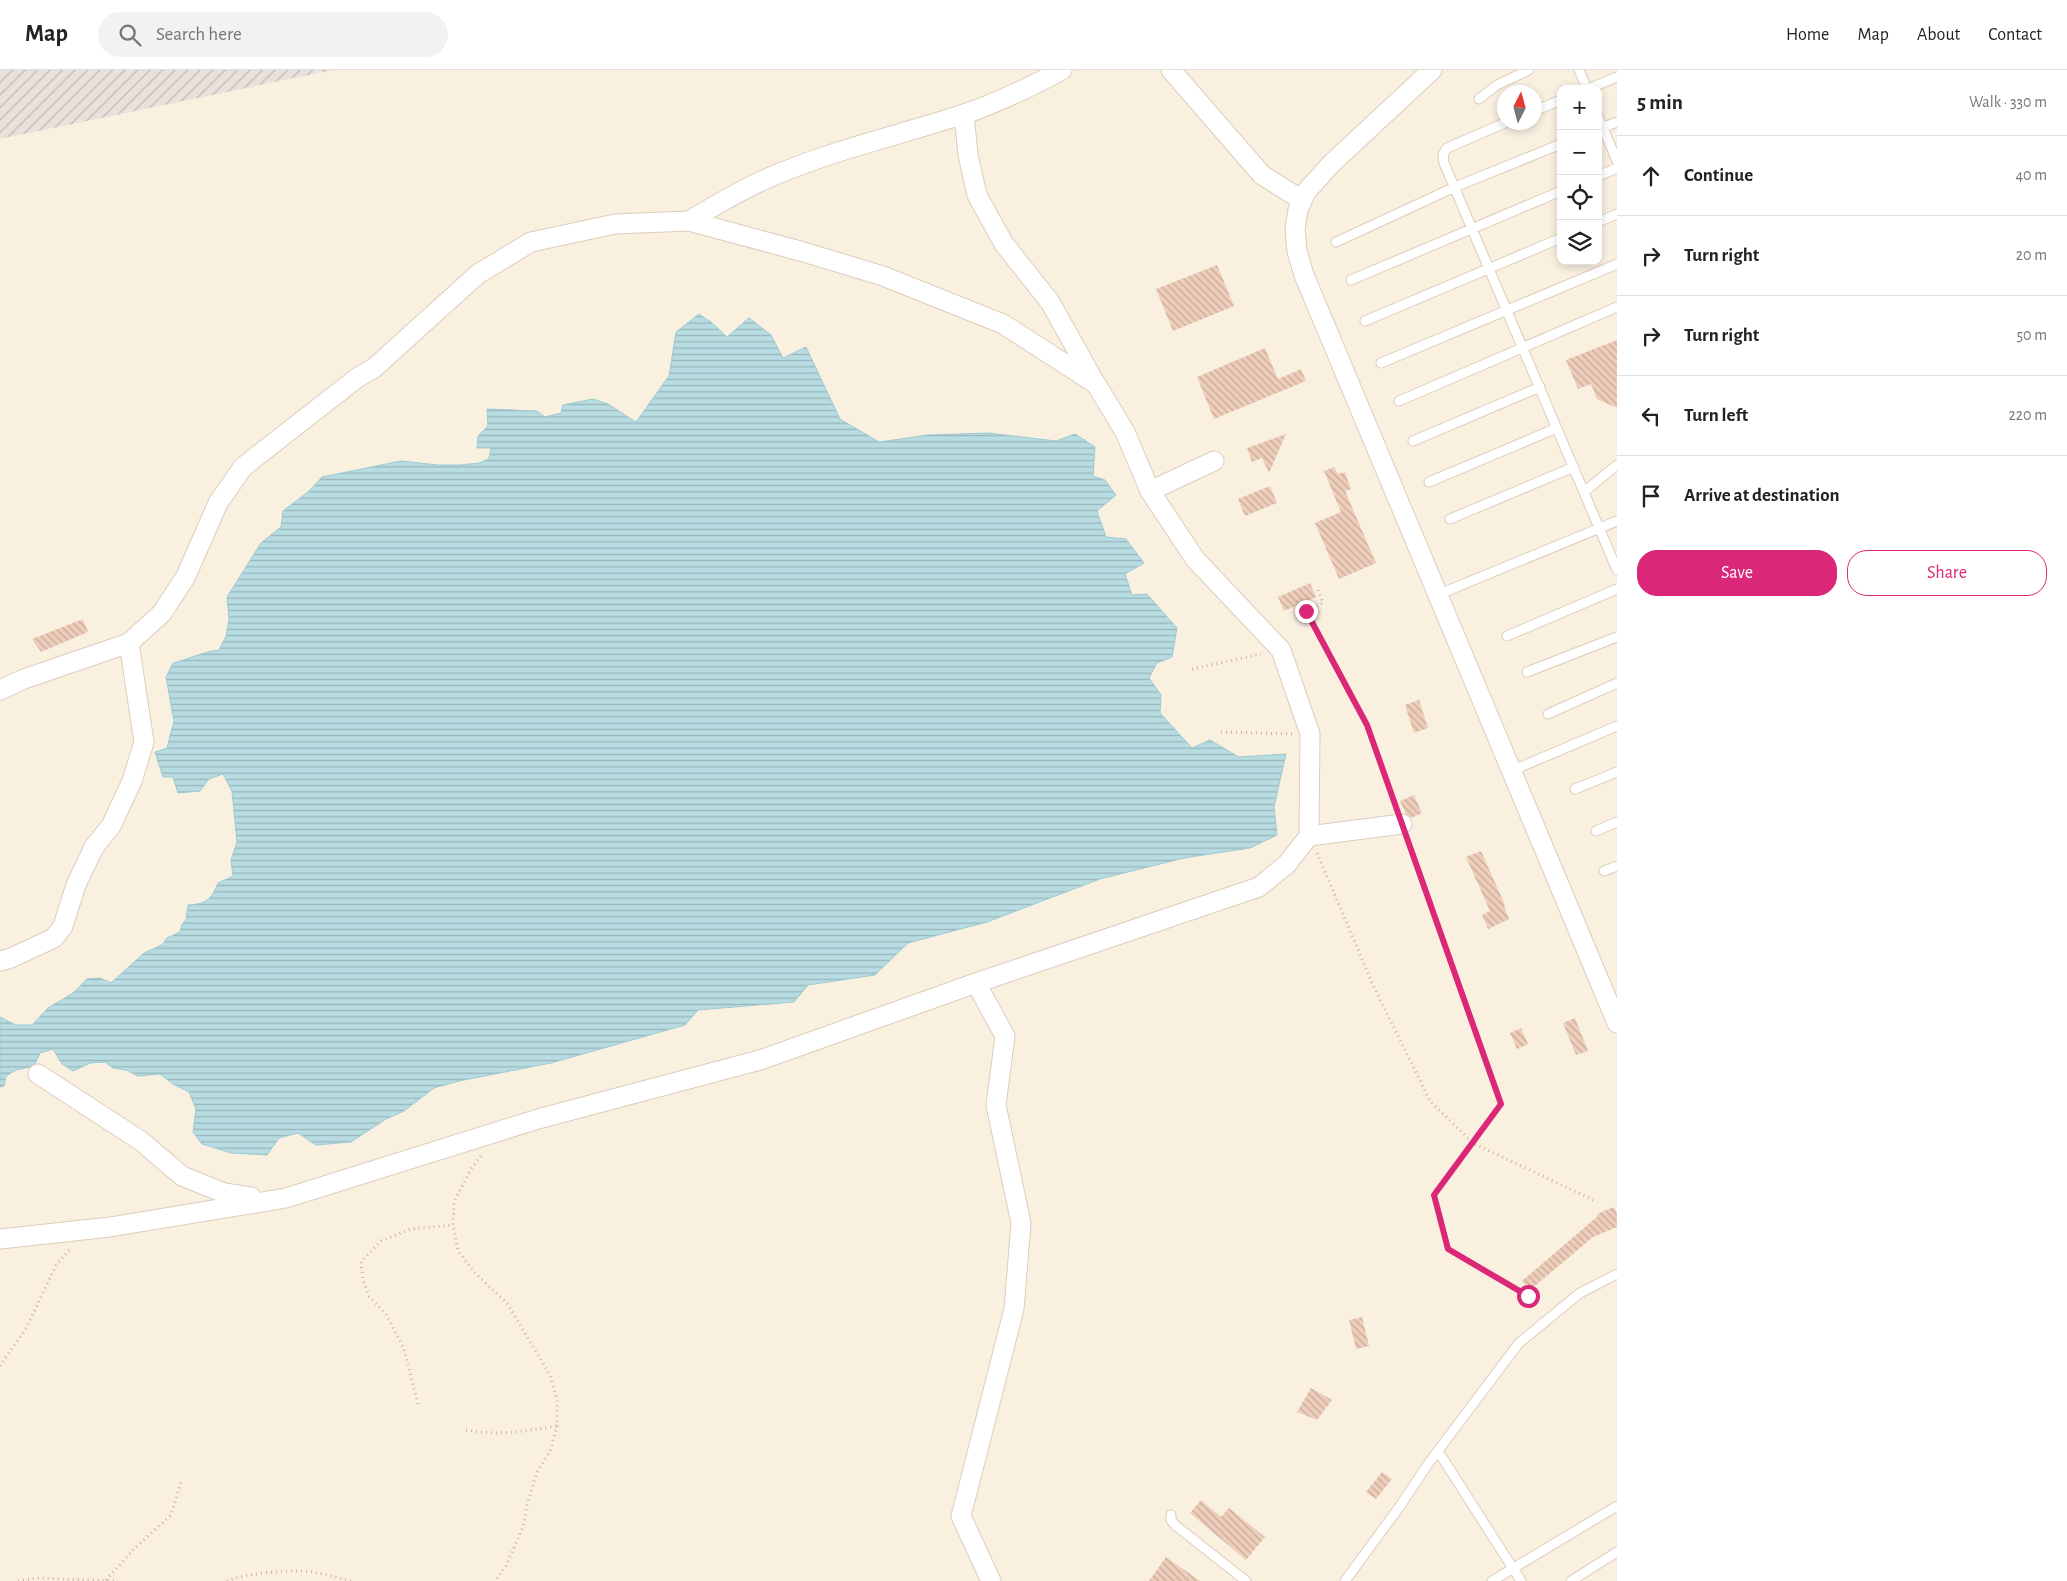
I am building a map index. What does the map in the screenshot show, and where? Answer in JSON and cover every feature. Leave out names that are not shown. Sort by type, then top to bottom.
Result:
[{"type":"street","points":[[689,222],[729,197],[767,179],[837,152],[964,114],[1031,87],[1062,70]]},
{"type":"street","points":[[1171,70],[1262,176],[1302,200]]},
{"type":"street","points":[[1432,70],[1312,184],[1302,200],[1294,229],[1297,251],[1304,275],[1617,1023]]},
{"type":"street","points":[[0,1239],[110,1228],[286,1198],[538,1119],[760,1060],[976,983],[1259,887],[1287,864],[1309,836],[1310,734],[1281,650],[1195,559],[1150,491],[1125,432],[1050,302],[1004,244],[977,195],[968,155],[964,114]]},
{"type":"street","points":[[0,690],[24,679],[129,644],[162,613],[186,576],[218,503],[243,467],[357,378],[374,368],[478,274],[531,242],[615,224],[689,222],[800,251],[892,280],[1003,324],[1096,384]]},
{"type":"street","points":[[1150,491],[1214,460]]},
{"type":"street","points":[[0,961],[11,958],[54,938],[63,926],[76,885],[94,847],[111,826],[132,781],[144,742],[129,644]]},
{"type":"street","points":[[1309,836],[1402,824]]},
{"type":"street","points":[[976,983],[1006,1036],[996,1105],[1021,1223],[1014,1309],[961,1516],[990,1581]]},
{"type":"street","points":[[38,1074],[141,1141],[182,1176],[224,1193],[272,1199]]},
{"type":"lane","points":[[1479,99],[1497,85],[1529,70]]},
{"type":"lane","points":[[1579,70],[1586,85]]},
{"type":"lane","points":[[1598,85],[1617,77]]},
{"type":"lane","points":[[1542,108],[1557,102]]},
{"type":"lane","points":[[1602,128],[1617,122]]},
{"type":"lane","points":[[1497,126],[1447,148],[1443,155],[1444,163],[1617,570]]},
{"type":"lane","points":[[1602,130],[1617,160]]},
{"type":"lane","points":[[1336,242],[1455,187],[1557,146]]},
{"type":"lane","points":[[1600,175],[1617,168]]},
{"type":"lane","points":[[1351,280],[1472,227],[1557,193]]},
{"type":"lane","points":[[1602,220],[1617,214]]},
{"type":"lane","points":[[1365,321],[1557,240]]},
{"type":"lane","points":[[1382,363],[1617,264]]},
{"type":"lane","points":[[1400,401],[1617,308]]},
{"type":"lane","points":[[1413,441],[1540,387]]},
{"type":"lane","points":[[1429,482],[1557,428]]},
{"type":"lane","points":[[1584,492],[1617,465]]},
{"type":"lane","points":[[1450,519],[1574,467]]},
{"type":"lane","points":[[1437,595],[1617,521]]},
{"type":"lane","points":[[1506,636],[1617,589]]},
{"type":"lane","points":[[1527,672],[1617,637]]},
{"type":"lane","points":[[1548,714],[1617,683]]},
{"type":"lane","points":[[1511,771],[1617,726]]},
{"type":"lane","points":[[1575,789],[1617,772]]},
{"type":"lane","points":[[1596,831],[1617,822]]},
{"type":"lane","points":[[1604,871],[1617,866]]},
{"type":"lane","points":[[1345,1581],[1438,1451],[1519,1343],[1580,1293],[1617,1274]]},
{"type":"lane","points":[[1438,1451],[1521,1581]]},
{"type":"lane","points":[[1492,1581],[1617,1506]]},
{"type":"lane","points":[[1171,1515],[1171,1520],[1175,1525],[1246,1581]]},
{"type":"lane","points":[[1571,1581],[1617,1552]]},
{"type":"path","points":[[1318,590],[1324,602],[1306,611],[1367,725],[1501,1104],[1434,1195],[1448,1249],[1528,1296]]},
{"type":"path","points":[[1192,669],[1281,650]]},
{"type":"path","points":[[1221,732],[1310,734]]},
{"type":"path","points":[[1309,836],[1373,985],[1430,1101],[1473,1143],[1595,1201]]},
{"type":"path","points":[[485,1153],[478,1157],[470,1169],[454,1202],[453,1225],[458,1252],[475,1272],[507,1303],[550,1375],[557,1401],[557,1426],[550,1451],[537,1472],[527,1504],[523,1527],[506,1566],[495,1581]]},
{"type":"path","points":[[418,1404],[404,1349],[386,1314],[369,1296],[363,1280],[361,1262],[381,1242],[403,1232],[411,1229],[453,1225]]},
{"type":"path","points":[[0,1366],[27,1327],[56,1265],[75,1243]]},
{"type":"path","points":[[466,1430],[489,1434],[557,1426]]},
{"type":"path","points":[[106,1580],[135,1548],[171,1515],[182,1479]]},
{"type":"path","points":[[227,1581],[237,1577],[279,1572],[311,1572],[351,1581]]},
{"type":"path","points":[[18,1581],[36,1578],[118,1581]]},
{"type":"shaded area","points":[[0,70],[333,70],[0,139]]},
{"type":"water","points":[[699,314],[727,337],[749,318],[771,335],[783,358],[806,347],[840,419],[879,442],[928,435],[988,433],[1056,441],[1075,434],[1095,447],[1093,476],[1105,480],[1116,495],[1097,511],[1106,537],[1126,539],[1144,563],[1125,574],[1132,595],[1147,594],[1177,628],[1172,657],[1157,663],[1149,678],[1161,695],[1160,713],[1192,748],[1210,740],[1239,757],[1286,754],[1274,807],[1277,835],[1250,848],[1184,858],[1100,879],[987,922],[908,943],[875,975],[808,985],[794,1002],[698,1010],[685,1025],[551,1063],[459,1081],[434,1088],[404,1111],[386,1119],[351,1142],[316,1145],[298,1133],[279,1138],[267,1155],[231,1153],[202,1144],[193,1132],[196,1109],[189,1092],[173,1084],[160,1074],[138,1076],[126,1070],[113,1068],[105,1062],[90,1063],[73,1071],[62,1064],[53,1049],[40,1053],[34,1066],[16,1070],[6,1076],[4,1086],[0,1087],[0,1017],[16,1025],[32,1025],[48,1008],[73,993],[87,979],[100,978],[111,983],[144,953],[162,945],[167,938],[180,932],[182,924],[186,920],[188,905],[204,902],[213,893],[218,883],[233,876],[231,860],[237,842],[232,791],[223,774],[209,779],[200,791],[178,793],[173,777],[163,777],[155,752],[167,748],[174,721],[166,677],[173,663],[219,650],[226,636],[229,619],[227,597],[261,543],[281,527],[283,511],[309,491],[322,477],[401,461],[460,465],[479,463],[489,459],[491,448],[477,448],[478,436],[488,426],[487,409],[537,411],[545,417],[561,413],[563,405],[593,399],[608,404],[636,422],[669,376],[676,332]]},
{"type":"building","points":[[1217,265],[1234,306],[1173,331],[1156,289]]},
{"type":"building","points":[[1617,340],[1617,408],[1597,399],[1591,384],[1578,389],[1566,360]]},
{"type":"building","points":[[1265,348],[1278,379],[1301,369],[1306,381],[1214,419],[1197,377]]},
{"type":"building","points":[[1286,434],[1269,473],[1262,458],[1252,462],[1247,448]]},
{"type":"building","points":[[1334,467],[1338,474],[1345,472],[1351,489],[1345,491],[1376,563],[1339,579],[1315,523],[1341,512],[1324,471]]},
{"type":"building","points":[[1270,486],[1277,503],[1245,516],[1238,499]]},
{"type":"building","points":[[1310,583],[1316,597],[1284,611],[1278,597]]},
{"type":"building","points":[[83,619],[88,632],[41,652],[32,639]]},
{"type":"building","points":[[1419,700],[1428,728],[1414,733],[1405,705]]},
{"type":"building","points":[[1414,795],[1422,813],[1411,818],[1406,814],[1400,801]]},
{"type":"building","points":[[1481,851],[1505,905],[1509,919],[1488,929],[1482,915],[1490,911],[1466,857]]},
{"type":"building","points":[[1575,1018],[1588,1051],[1576,1055],[1563,1023]]},
{"type":"building","points":[[1521,1028],[1528,1044],[1517,1049],[1510,1033]]},
{"type":"building","points":[[1614,1207],[1617,1214],[1617,1227],[1593,1237],[1530,1290],[1522,1281],[1598,1216],[1597,1214]]},
{"type":"building","points":[[1362,1317],[1369,1346],[1356,1349],[1349,1320]]},
{"type":"building","points":[[1311,1388],[1332,1400],[1317,1420],[1297,1412]]},
{"type":"building","points":[[1382,1472],[1392,1479],[1376,1499],[1366,1492]]},
{"type":"building","points":[[1201,1500],[1221,1517],[1229,1508],[1265,1537],[1246,1560],[1190,1513]]},
{"type":"building","points":[[1166,1557],[1200,1581],[1149,1581]]},
{"type":"route","points":[[1306,611],[1367,725],[1501,1104],[1434,1195],[1448,1249],[1528,1296]]}]
